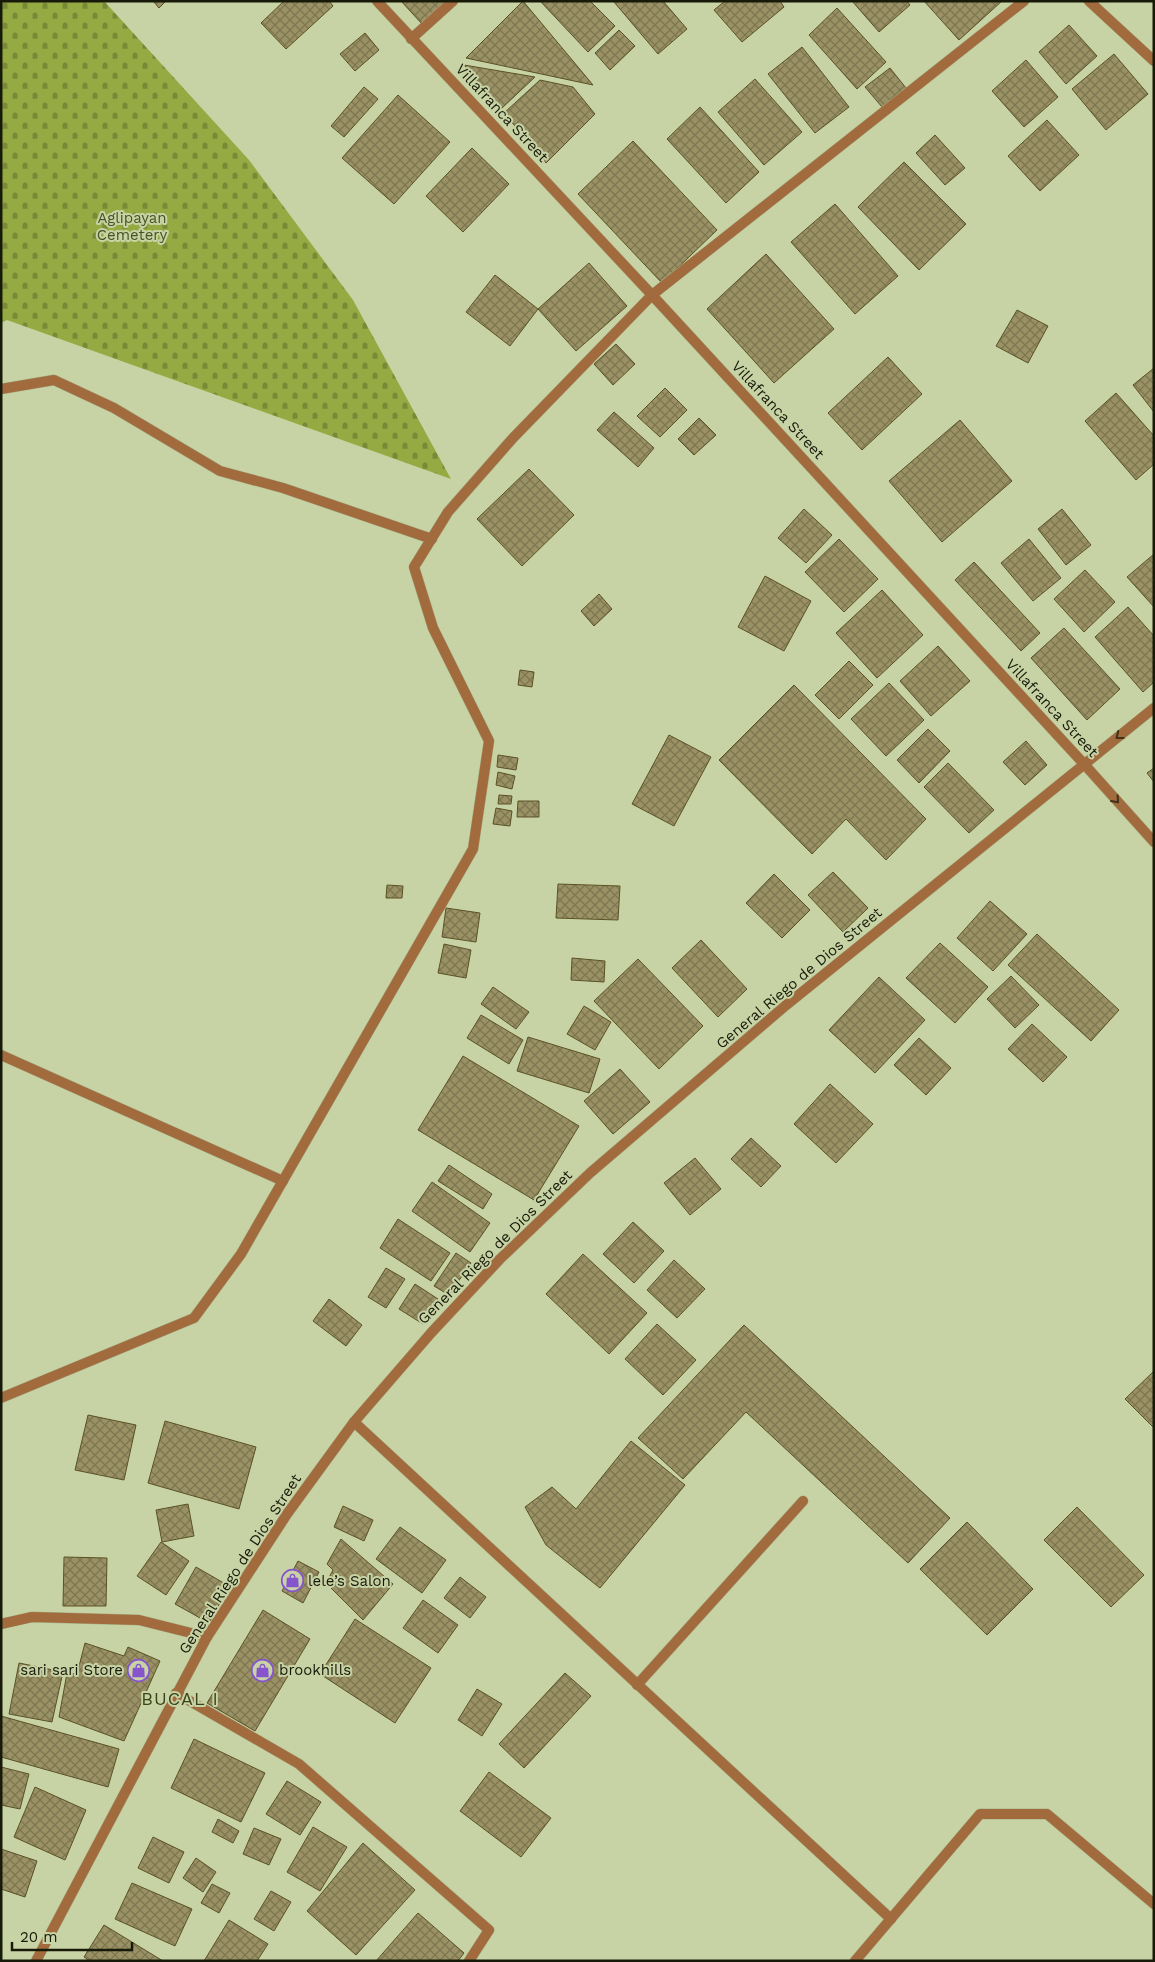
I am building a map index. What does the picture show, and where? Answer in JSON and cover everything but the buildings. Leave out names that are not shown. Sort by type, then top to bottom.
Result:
[{"type":"street","name":"Villafranca Street","points":[[377,1],[652,295],[1154,842]]},
{"type":"street","points":[[411,39],[453,1]]},
{"type":"street","points":[[1,1398],[194,1318],[242,1254],[474,849],[489,741],[432,628],[414,567],[448,512],[512,438],[652,295],[1024,1]]},
{"type":"street","points":[[1089,1],[1154,62]]},
{"type":"street","points":[[1,389],[54,380],[114,408],[220,471],[282,488],[432,539]]},
{"type":"street","name":"General Riego de Dios Street","points":[[36,1961],[207,1637],[287,1514],[354,1422],[430,1333],[494,1266],[590,1173],[786,1006],[1154,708]]},
{"type":"street","points":[[1,1055],[283,1181]]},
{"type":"street","points":[[354,1422],[891,1919]]},
{"type":"street","points":[[638,1685],[803,1502]]},
{"type":"street","points":[[1,1624],[32,1617],[138,1620],[207,1637]]},
{"type":"street","points":[[176,1693],[299,1764],[489,1930],[469,1961]]},
{"type":"street","points":[[855,1961],[980,1814],[1047,1814],[1154,1904]]},
{"type":"green space","name":"Aglipayan Cemetery","points":[[1,1],[104,1],[249,160],[353,300],[451,479],[7,320],[1,323]]},
{"type":"place","name":"lele’s Salon","points":[[292,1581]]},
{"type":"place","name":"sari sari Store","points":[[139,1670]]},
{"type":"place","name":"brookhills","points":[[263,1670]]},
{"type":"district","name":"BUCAL I","points":[[180,1698]]}]
